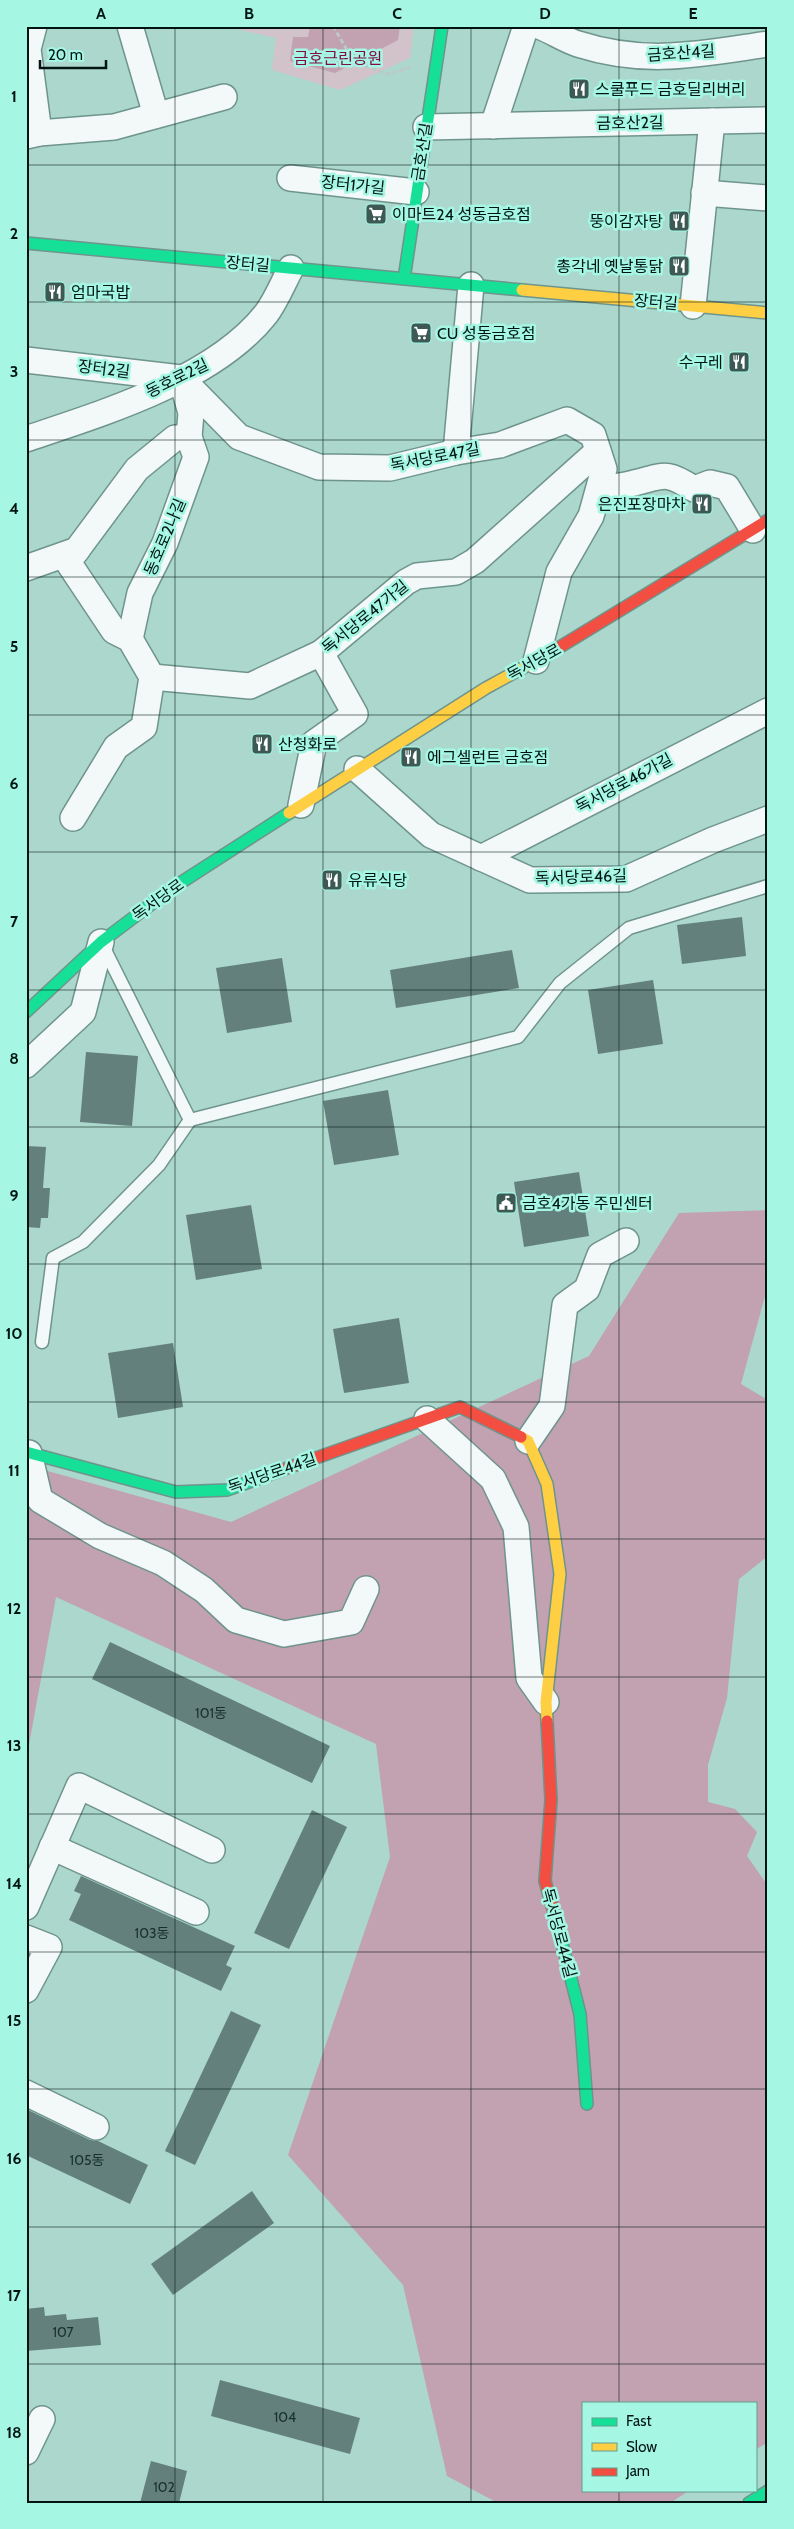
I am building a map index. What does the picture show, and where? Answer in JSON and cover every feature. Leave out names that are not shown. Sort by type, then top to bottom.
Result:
[{"type":"main road","name":"금호산길","points":[[404,279],[442,26]]},
{"type":"main road","name":"장터길","points":[[26,243],[768,313]]},
{"type":"main road","name":"독서당로","points":[[26,1012],[101,942],[174,887],[356,769],[486,688],[581,636],[760,525]]},
{"type":"main road","name":"독서당로44길","points":[[27,1453],[176,1492],[227,1490],[460,1407],[528,1441],[548,1484],[560,1574],[546,1702],[551,1800],[545,1880],[580,2014],[587,2104]]},
{"type":"main road","points":[[749,2503],[768,2491]]},
{"type":"street","points":[[34,26],[28,49],[33,134],[114,128],[224,96]]},
{"type":"street","points":[[130,26],[156,115]]},
{"type":"street","points":[[493,126],[526,26]]},
{"type":"street","name":"금호산4길","points":[[540,26],[577,44],[631,56],[676,57],[768,44]]},
{"type":"street","name":"금호산2길","points":[[426,127],[768,120]]},
{"type":"street","name":"장터길","points":[[692,306],[712,121]]},
{"type":"street","name":"장터1가길","points":[[290,178],[416,192]]},
{"type":"street","points":[[704,193],[768,198]]},
{"type":"street","name":"동호로2길","points":[[26,439],[95,415],[181,378],[225,354],[266,314],[291,268]]},
{"type":"street","points":[[456,452],[471,285]]},
{"type":"street","name":"장터2길","points":[[26,360],[181,378]]},
{"type":"street","name":"동호로2나길","points":[[130,639],[140,593],[165,543],[196,458],[189,437],[191,413],[181,378]]},
{"type":"street","name":"독서당로47길","points":[[181,378],[239,437],[318,467],[390,468],[456,452],[500,444],[566,420],[593,435],[604,470],[591,516],[559,572],[536,661]]},
{"type":"street","points":[[73,818],[116,747],[144,727],[152,677],[130,639],[114,631],[68,562],[137,469],[175,438],[189,437]]},
{"type":"street","name":"독서당로47가길","points":[[152,677],[250,686],[321,653],[406,582],[417,576],[456,572],[475,561],[598,451]]},
{"type":"street","points":[[599,489],[635,483],[659,475],[680,480],[694,489],[710,484],[727,487],[760,525]]},
{"type":"street","points":[[26,568],[77,550]]},
{"type":"street","points":[[301,805],[314,743],[355,714],[321,653]]},
{"type":"street","name":"독서당로46가길","points":[[481,858],[768,711]]},
{"type":"street","name":"독서당로46길","points":[[356,769],[431,835],[530,880],[626,879],[714,840],[768,819]]},
{"type":"street","points":[[26,1066],[83,1012],[101,942]]},
{"type":"street","points":[[528,1441],[552,1406],[565,1305],[587,1289],[600,1255],[626,1240]]},
{"type":"street","points":[[427,1419],[493,1479],[516,1527],[529,1678],[546,1702]]},
{"type":"street","points":[[27,1453],[40,1500],[100,1536],[162,1563],[204,1590],[236,1620],[284,1634],[351,1622],[366,1589]]},
{"type":"street","points":[[26,1907],[79,1786],[212,1850]]},
{"type":"street","points":[[52,1847],[196,1912]]},
{"type":"street","points":[[26,1938],[49,1947],[26,1990]]},
{"type":"street","points":[[26,2094],[96,2128]]},
{"type":"street","points":[[26,2452],[42,2419]]},
{"type":"lane","points":[[42,1342],[53,1258],[83,1242],[159,1164],[190,1120],[518,1037],[560,983],[629,928],[768,886]]},
{"type":"lane","points":[[101,942],[190,1120]]},
{"type":"path","points":[[333,26],[354,62],[389,74],[437,58]]},
{"type":"green space","name":"금호근린공원","points":[[222,26],[414,26],[410,58],[340,90],[272,70],[276,38]]},
{"type":"green space","points":[[310,26],[400,26],[398,40],[335,73],[290,61],[293,37],[308,37]]},
{"type":"green space","points":[[768,1210],[768,1285],[741,1384],[768,1400],[768,1556],[739,1579],[727,1698],[708,1765],[708,1802],[735,1809],[757,1832],[747,1856],[768,1886],[768,2442],[756,2449],[756,2402],[582,2402],[582,2492],[687,2492],[670,2503],[498,2503],[447,2476],[403,2285],[288,2155],[390,1857],[376,1744],[56,1597],[26,1761],[26,1465],[231,1522],[589,1356],[679,1213]]},
{"type":"building","points":[[742,917],[746,956],[682,964],[677,925]]},
{"type":"building","points":[[512,950],[519,988],[396,1008],[390,970]]},
{"type":"building","points":[[282,958],[292,1022],[227,1033],[216,968]]},
{"type":"building","points":[[653,980],[663,1044],[598,1054],[588,990]]},
{"type":"building","points":[[86,1052],[138,1056],[132,1126],[80,1122]]},
{"type":"building","points":[[388,1090],[399,1155],[334,1165],[323,1101]]},
{"type":"building","points":[[26,1146],[46,1147],[43,1188],[50,1188],[48,1218],[41,1218],[40,1228],[26,1227]]},
{"type":"building","points":[[579,1172],[589,1236],[524,1247],[514,1182]]},
{"type":"building","points":[[251,1205],[262,1269],[196,1280],[186,1215]]},
{"type":"building","points":[[399,1318],[409,1383],[344,1393],[333,1329]]},
{"type":"building","points":[[173,1343],[183,1407],[118,1418],[108,1353]]},
{"type":"building","points":[[110,1642],[330,1746],[312,1783],[92,1679]]},
{"type":"building","points":[[312,1810],[347,1827],[289,1949],[254,1933]]},
{"type":"building","points":[[81,1876],[235,1946],[226,1965],[232,1968],[221,1991],[69,1920],[81,1894],[74,1891]]},
{"type":"building","points":[[231,2011],[261,2025],[195,2165],[165,2151]]},
{"type":"building","points":[[26,2109],[148,2165],[130,2204],[26,2155]]},
{"type":"building","points":[[252,2191],[274,2223],[173,2295],[151,2264]]},
{"type":"building","points":[[44,2307],[45,2316],[66,2314],[67,2320],[98,2317],[101,2345],[26,2351],[26,2309]]},
{"type":"building","points":[[220,2380],[360,2418],[350,2454],[211,2416]]},
{"type":"building","points":[[151,2461],[187,2471],[179,2503],[140,2503]]},
{"type":"traffic: fast","points":[[404,279],[442,26]]},
{"type":"traffic: fast","points":[[26,243],[522,290]]},
{"type":"traffic: fast","points":[[26,1012],[101,942],[174,887],[289,813]]},
{"type":"traffic: fast","points":[[26,1452],[176,1492],[227,1490],[282,1470]]},
{"type":"traffic: fast","points":[[556,1920],[580,2014],[587,2104]]},
{"type":"traffic: fast","points":[[749,2503],[768,2491]]},
{"type":"traffic: slow","points":[[522,290],[768,313]]},
{"type":"traffic: slow","points":[[289,813],[486,688],[550,653]]},
{"type":"traffic: slow","points":[[521,1437],[528,1441],[547,1484],[560,1574],[546,1702],[547,1721]]},
{"type":"traffic: jam","points":[[550,653],[768,520]]},
{"type":"traffic: jam","points":[[282,1470],[460,1407],[521,1437]]},
{"type":"traffic: jam","points":[[547,1721],[551,1800],[545,1881],[556,1920]]},
{"type":"place","name":"스쿨푸드 금호딜리버리","points":[[579,89]]},
{"type":"place","name":"이마트24 성동금호점","points":[[376,214]]},
{"type":"place","name":"뚱이감자탕","points":[[679,221]]},
{"type":"place","name":"총각네 옛날통닭","points":[[679,266]]},
{"type":"place","name":"엄마국밥","points":[[55,292]]},
{"type":"place","name":"CU 성동금호점","points":[[421,333]]},
{"type":"place","name":"수구레","points":[[739,362]]},
{"type":"place","name":"은진포장마차","points":[[702,504]]},
{"type":"place","name":"산청화로","points":[[262,744]]},
{"type":"place","name":"에그셀런트 금호점","points":[[411,757]]},
{"type":"place","name":"유류식당","points":[[332,880]]},
{"type":"place","name":"금호4가동 주민센터","points":[[506,1203]]}]
